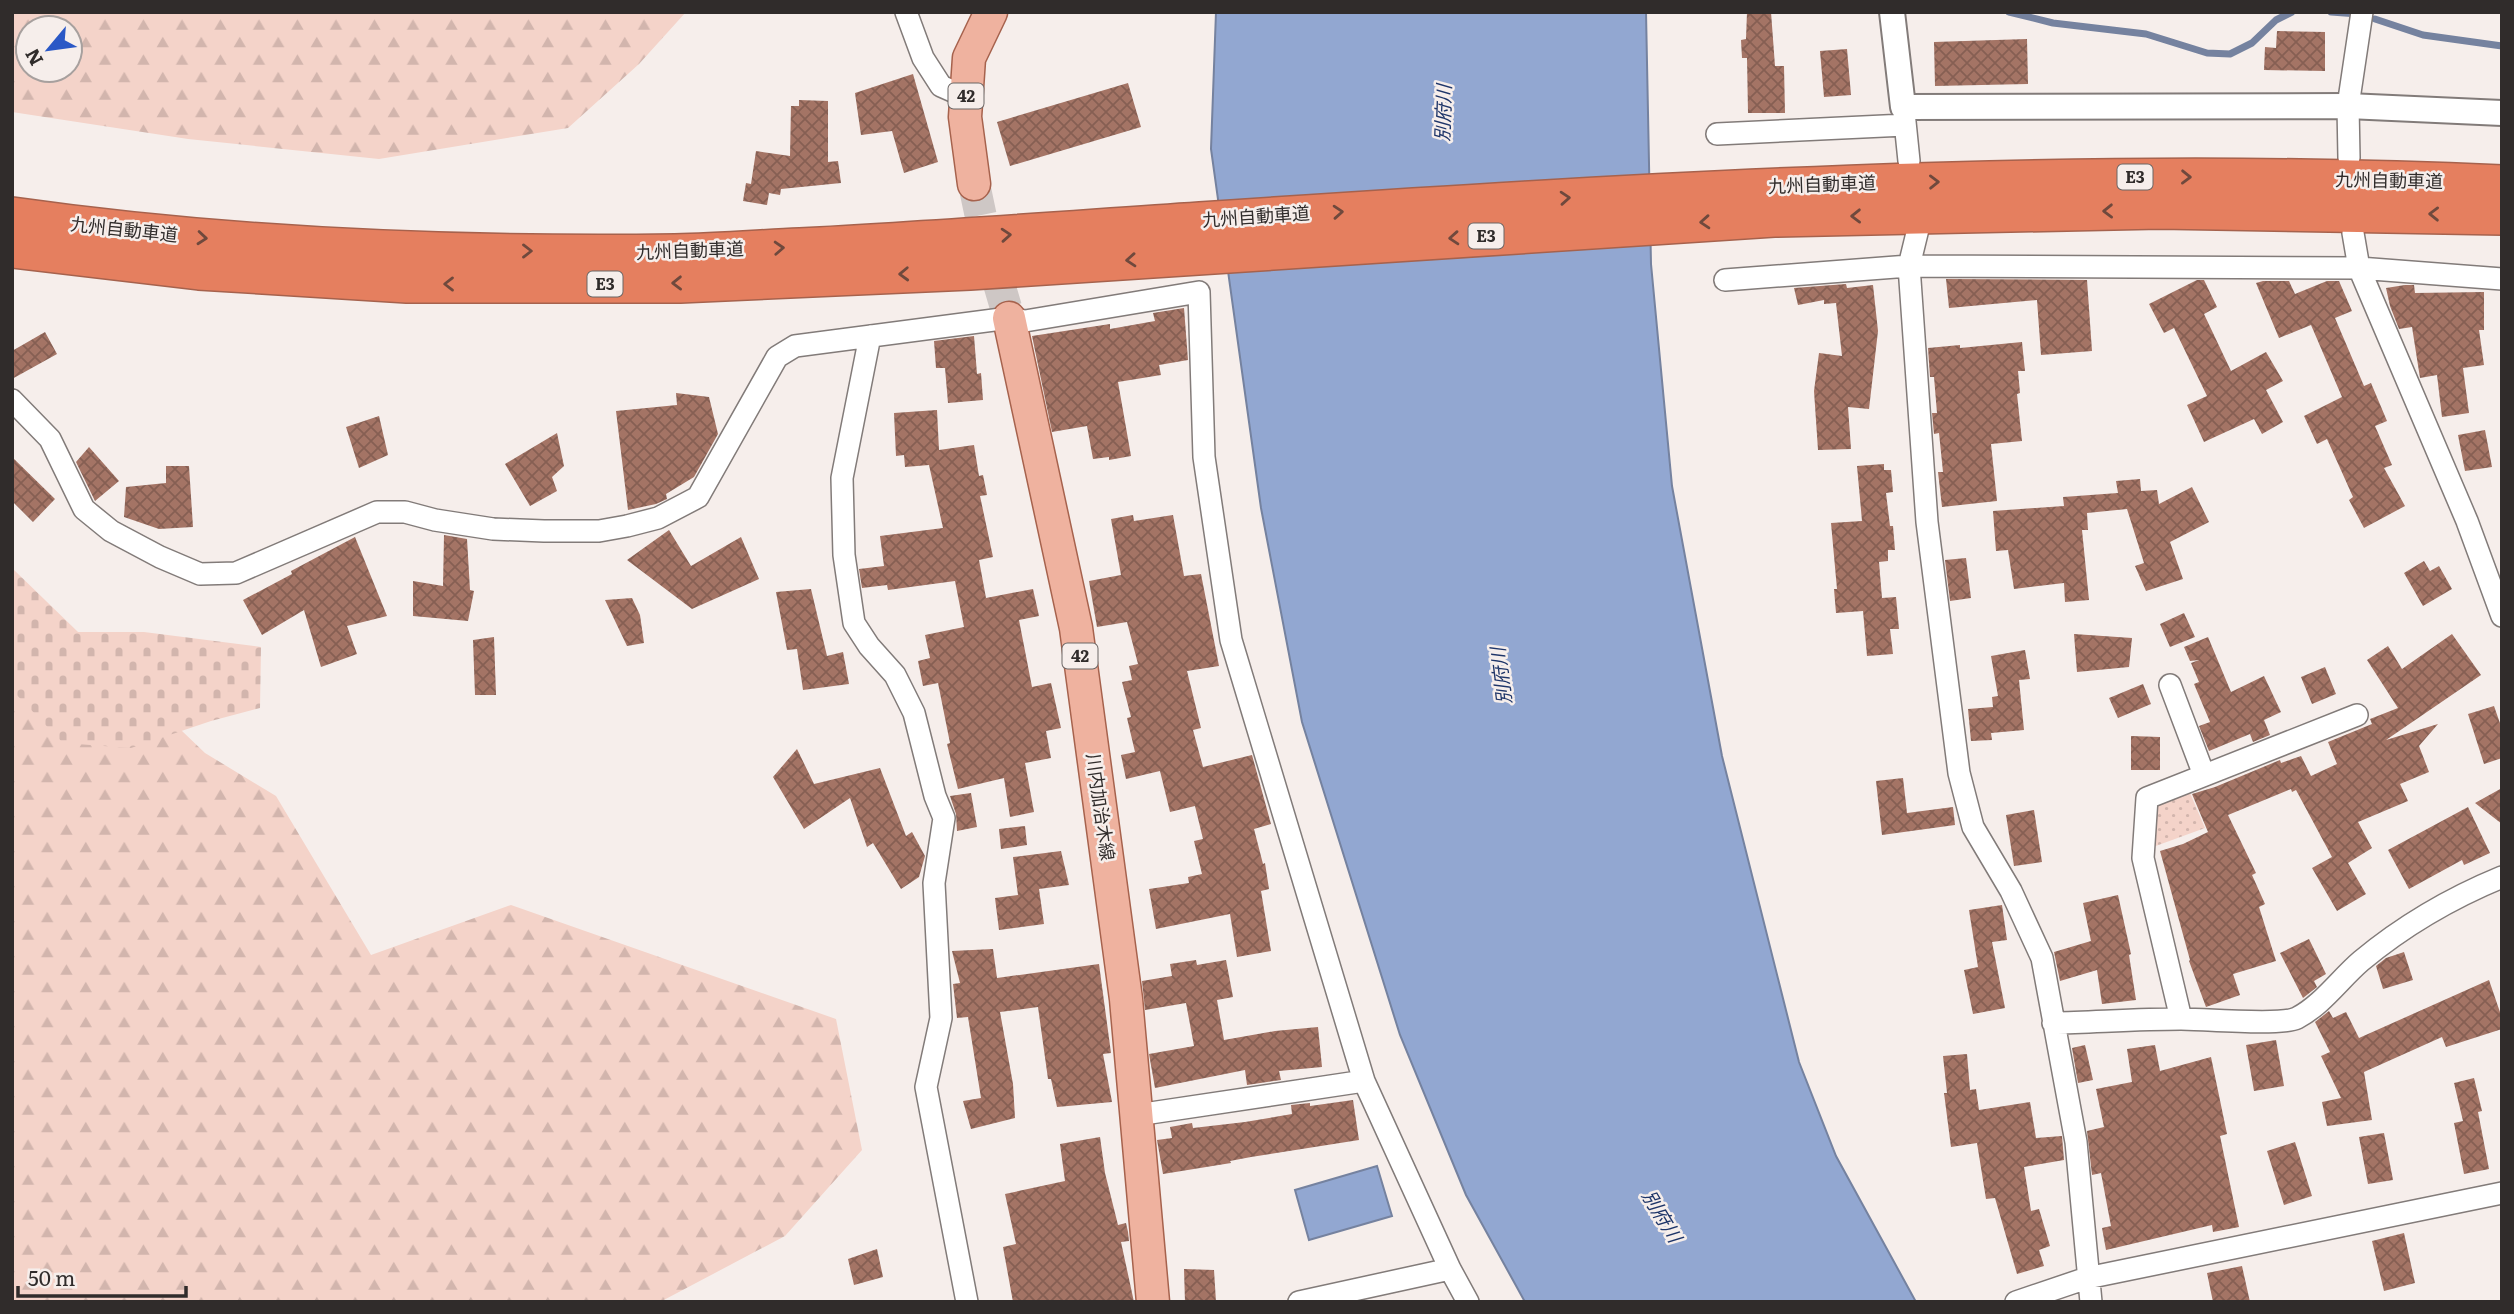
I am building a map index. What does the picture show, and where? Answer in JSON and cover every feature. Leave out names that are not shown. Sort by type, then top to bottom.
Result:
[{"type":"highway","name":"九州自動車道","points":[[12,216],[200,238],[408,250],[664,253],[966,239],[1198,238],[2158,177],[2502,184]]},
{"type":"highway","name":"九州自動車道","points":[[1771,202],[2502,216]]},
{"type":"highway","name":"九州自動車道","points":[[12,249],[199,271],[407,284],[680,284],[970,271],[1198,238]]},
{"type":"main road","name":"42","points":[[974,184],[965,117],[969,58],[991,12]]},
{"type":"main road","name":"川内加治木線","points":[[1009,318],[1076,628],[1126,999],[1153,1302]]},
{"type":"street","points":[[906,12],[923,58],[942,86],[966,97]]},
{"type":"street","points":[[1892,12],[1909,161]]},
{"type":"street","points":[[2349,158],[2348,106],[2362,12]]},
{"type":"street","points":[[1717,134],[1904,116],[2348,106],[2502,113]]},
{"type":"street","points":[[1918,229],[1909,266],[1927,522],[1959,773],[1973,827],[2011,891],[2042,958],[2076,1142],[2091,1302]]},
{"type":"street","points":[[2353,233],[2359,268],[2467,521],[2502,616]]},
{"type":"street","points":[[1725,280],[1909,266],[2359,268],[2502,279]]},
{"type":"street","points":[[12,400],[50,439],[84,509],[111,531],[200,574],[236,573],[377,512],[405,512],[435,520],[493,529],[599,531],[628,527],[657,517],[698,497],[777,357],[795,346],[1009,318],[1026,321],[1199,292],[1204,457],[1231,640],[1364,1081],[1450,1269],[1468,1302]]},
{"type":"street","points":[[870,336],[842,478],[844,555],[854,623],[869,646],[895,675],[914,713],[935,796],[944,818],[934,883],[942,1018],[926,1087],[967,1302]]},
{"type":"street","points":[[2170,685],[2204,775]]},
{"type":"street","points":[[2181,1019],[2143,858],[2147,798],[2357,715]]},
{"type":"street","points":[[2053,1023],[2181,1019],[2295,1020],[2361,961],[2421,917],[2502,877]]},
{"type":"street","points":[[1137,1115],[1364,1081]]},
{"type":"street","points":[[2016,1302],[2087,1278],[2502,1193]]},
{"type":"street","points":[[1299,1302],[1450,1269]]},
{"type":"green space","points":[[14,12],[686,12],[639,64],[568,128],[379,159],[188,139],[12,112]]},
{"type":"green space","points":[[12,568],[78,632],[144,632],[261,647],[260,708],[131,748],[63,743],[12,690]]},
{"type":"green space","points":[[112,664],[205,753],[276,796],[371,955],[511,905],[836,1019],[862,1150],[785,1236],[660,1302],[12,1302],[12,674]]},
{"type":"green space","points":[[2187,786],[2205,828],[2153,847],[2152,803]]},
{"type":"water","name":"別府川","points":[[1216,12],[1646,12],[1651,264],[1672,486],[1722,756],[1799,1062],[1836,1156],[1916,1302],[1525,1302],[1466,1195],[1400,1035],[1302,722],[1261,508],[1211,149]]},
{"type":"water","points":[[1377,1166],[1392,1216],[1309,1240],[1295,1190]]},
{"type":"building","points":[[1747,12],[1771,12],[1775,66],[1784,66],[1785,113],[1748,113],[1747,58],[1742,58],[1741,40],[1746,39]]},
{"type":"building","points":[[2277,31],[2325,32],[2325,71],[2264,70],[2265,47],[2276,48]]},
{"type":"building","points":[[2027,39],[2028,84],[1935,86],[1934,42]]},
{"type":"building","points":[[1847,49],[1851,95],[1824,97],[1820,51]]},
{"type":"building","points":[[913,74],[938,162],[904,173],[892,131],[861,135],[855,93]]},
{"type":"building","points":[[1128,83],[1141,127],[1010,166],[997,122]]},
{"type":"building","points":[[799,100],[828,101],[828,162],[838,161],[841,183],[781,189],[780,195],[769,193],[767,205],[743,201],[746,183],[751,184],[756,151],[790,156],[791,106],[799,106]]},
{"type":"building","points":[[1946,279],[2087,280],[2092,351],[2041,355],[2037,300],[1949,308]]},
{"type":"building","points":[[2197,280],[2204,280],[2217,307],[2204,314],[2231,371],[2266,352],[2283,381],[2266,390],[2283,422],[2262,434],[2254,419],[2204,442],[2187,405],[2207,396],[2174,328],[2164,333],[2149,304]]},
{"type":"building","points":[[2289,281],[2295,294],[2327,281],[2339,281],[2352,311],[2335,318],[2364,386],[2371,383],[2387,421],[2375,426],[2392,465],[2384,468],[2405,506],[2364,528],[2349,500],[2353,497],[2327,439],[2317,444],[2304,416],[2342,397],[2311,325],[2279,338],[2256,283]]},
{"type":"building","points":[[1846,284],[1847,288],[1873,285],[1878,331],[1869,409],[1848,407],[1851,449],[1818,450],[1814,391],[1819,353],[1842,356],[1836,303],[1824,304],[1824,300],[1798,305],[1794,288]]},
{"type":"building","points":[[2414,285],[2415,293],[2484,292],[2484,330],[2479,330],[2484,365],[2463,368],[2469,413],[2442,417],[2437,375],[2420,378],[2412,327],[2399,329],[2386,288]]},
{"type":"building","points":[[1184,308],[1188,360],[1159,365],[1161,375],[1118,382],[1131,456],[1109,460],[1109,457],[1093,459],[1087,426],[1052,432],[1032,336],[1110,324],[1110,329],[1155,321],[1153,313]]},
{"type":"building","points":[[45,332],[57,354],[12,379],[12,351]]},
{"type":"building","points":[[974,336],[977,374],[981,373],[983,400],[948,403],[945,368],[936,368],[934,341]]},
{"type":"building","points":[[2022,342],[2025,371],[2018,371],[2020,393],[2017,394],[2022,441],[1991,444],[1997,501],[1942,507],[1938,472],[1943,472],[1939,433],[1934,434],[1932,413],[1937,413],[1928,348]]},
{"type":"building","points":[[676,393],[709,397],[718,434],[694,477],[666,494],[667,499],[628,510],[616,411],[677,405]]},
{"type":"building","points":[[937,410],[939,450],[974,445],[979,476],[983,475],[987,495],[980,496],[993,557],[979,560],[986,598],[1033,589],[1039,616],[1019,620],[1032,687],[1051,683],[1061,728],[1046,731],[1051,758],[1025,763],[1034,812],[1010,817],[1004,778],[958,789],[947,744],[950,743],[938,683],[923,686],[918,661],[930,658],[925,635],[964,627],[955,581],[888,590],[887,585],[862,588],[859,569],[884,566],[880,536],[943,528],[929,465],[905,467],[904,455],[896,456],[894,413]]},
{"type":"building","points":[[379,416],[388,455],[359,468],[346,427]]},
{"type":"building","points":[[2485,430],[2492,467],[2465,471],[2458,435]]},
{"type":"building","points":[[557,433],[564,466],[552,477],[557,491],[530,506],[505,464]]},
{"type":"building","points":[[89,447],[119,481],[95,501],[76,462]]},
{"type":"building","points":[[12,457],[55,499],[33,522],[12,501]]},
{"type":"building","points":[[1884,464],[1884,470],[1891,470],[1893,492],[1886,493],[1895,550],[1888,550],[1888,561],[1879,562],[1882,598],[1896,597],[1899,629],[1890,629],[1893,654],[1867,656],[1863,611],[1836,613],[1834,589],[1837,589],[1831,523],[1862,521],[1857,466]]},
{"type":"building","points":[[166,466],[189,466],[193,527],[159,529],[124,517],[126,487],[166,483]]},
{"type":"building","points":[[2140,479],[2141,491],[2157,490],[2159,504],[2192,487],[2209,522],[2170,542],[2183,579],[2146,591],[2135,566],[2144,563],[2127,509],[2087,513],[2088,530],[2082,530],[2089,600],[2065,602],[2064,583],[2014,589],[2008,550],[1996,551],[1993,511],[2064,506],[2063,497],[2118,493],[2116,481]]},
{"type":"building","points":[[1133,515],[1134,521],[1173,515],[1184,576],[1201,574],[1219,666],[1187,671],[1201,728],[1193,730],[1203,767],[1252,755],[1271,824],[1254,829],[1263,864],[1265,863],[1269,889],[1261,891],[1271,951],[1237,957],[1230,914],[1156,929],[1149,889],[1189,883],[1188,877],[1202,874],[1194,841],[1203,839],[1195,806],[1170,812],[1160,771],[1126,779],[1121,755],[1135,752],[1127,718],[1131,717],[1122,682],[1132,680],[1129,666],[1138,664],[1127,622],[1097,627],[1089,581],[1121,575],[1111,519]]},
{"type":"building","points":[[669,530],[691,566],[741,537],[759,579],[692,609],[627,560]]},
{"type":"building","points":[[444,535],[467,539],[470,590],[474,591],[468,621],[413,616],[413,581],[443,586]]},
{"type":"building","points":[[355,537],[387,616],[347,626],[357,654],[321,667],[304,610],[262,635],[243,600]]},
{"type":"building","points":[[1966,558],[1971,598],[1950,601],[1945,560]]},
{"type":"building","points":[[2424,561],[2430,571],[2439,566],[2452,589],[2423,606],[2404,573]]},
{"type":"building","points":[[811,589],[827,656],[843,652],[849,684],[803,690],[797,649],[787,650],[776,592]]},
{"type":"building","points":[[632,598],[640,615],[644,643],[627,646],[605,600]]},
{"type":"building","points":[[2184,613],[2195,637],[2170,647],[2160,624]]},
{"type":"building","points":[[2074,634],[2132,638],[2129,667],[2077,672]]},
{"type":"building","points":[[2452,634],[2481,675],[2386,740],[2438,724],[2419,746],[2429,772],[2400,784],[2408,801],[2358,822],[2372,848],[2348,863],[2366,894],[2337,911],[2312,868],[2332,857],[2296,790],[2292,792],[2291,789],[2228,815],[2256,873],[2252,875],[2265,904],[2259,907],[2276,961],[2233,974],[2240,995],[2206,1007],[2189,961],[2160,851],[2208,832],[2192,794],[2280,760],[2281,763],[2301,756],[2311,776],[2337,764],[2328,742],[2372,724],[2370,719],[2398,708],[2367,660],[2388,646],[2402,669]]},
{"type":"building","points":[[494,637],[496,695],[475,695],[473,640]]},
{"type":"building","points":[[2208,637],[2231,692],[2264,676],[2281,712],[2264,720],[2270,735],[2253,742],[2250,734],[2209,751],[2199,726],[2210,722],[2194,684],[2199,682],[2191,663],[2199,660],[2190,661],[2184,647]]},
{"type":"building","points":[[2025,650],[2030,679],[2019,680],[2024,730],[1991,733],[1992,740],[1971,741],[1968,709],[1993,707],[1992,697],[1998,696],[1991,656]]},
{"type":"building","points":[[2325,667],[2336,694],[2312,704],[2301,677]]},
{"type":"building","points":[[2143,684],[2151,704],[2118,718],[2109,698]]},
{"type":"building","points":[[2494,706],[2502,729],[2502,758],[2484,764],[2468,714]]},
{"type":"building","points":[[2131,736],[2160,737],[2160,770],[2131,770]]},
{"type":"building","points":[[797,749],[814,784],[880,768],[906,836],[912,832],[925,856],[919,877],[901,889],[873,843],[867,847],[850,798],[804,829],[773,777]]},
{"type":"building","points":[[1903,778],[1907,813],[1953,807],[1955,825],[1882,835],[1876,781]]},
{"type":"building","points":[[2502,788],[2502,824],[2475,803]]},
{"type":"building","points":[[971,793],[977,827],[957,831],[956,814],[950,796]]},
{"type":"building","points":[[2468,807],[2490,853],[2464,865],[2462,860],[2409,889],[2388,850]]},
{"type":"building","points":[[2034,810],[2042,862],[2014,866],[2006,815]]},
{"type":"building","points":[[1025,826],[1027,845],[1001,849],[999,829]]},
{"type":"building","points":[[1061,851],[1069,885],[1039,889],[1044,924],[999,930],[995,898],[1018,895],[1013,857]]},
{"type":"building","points":[[2118,895],[2131,954],[2136,1000],[2102,1004],[2097,970],[2060,981],[2054,952],[2091,941],[2083,903]]},
{"type":"building","points":[[2002,905],[2007,940],[1992,942],[2005,1008],[1973,1014],[1964,970],[1978,967],[1969,910]]},
{"type":"building","points":[[2309,939],[2326,974],[2314,981],[2317,987],[2303,998],[2280,953]]},
{"type":"building","points":[[993,949],[997,978],[1099,964],[1111,1053],[1103,1054],[1112,1102],[1057,1107],[1051,1079],[1048,1079],[1038,1007],[1000,1012],[1013,1084],[1015,1118],[971,1129],[963,1101],[981,1098],[968,1017],[957,1018],[953,984],[960,983],[952,951]]},
{"type":"building","points":[[2404,952],[2413,980],[2383,989],[2376,966],[2386,958]]},
{"type":"building","points":[[1196,960],[1197,965],[1226,960],[1233,997],[1217,1000],[1224,1040],[1318,1027],[1322,1067],[1279,1071],[1281,1080],[1247,1085],[1245,1070],[1155,1088],[1149,1054],[1194,1046],[1186,1003],[1145,1010],[1142,981],[1172,976],[1170,964]]},
{"type":"building","points":[[2489,980],[2502,1018],[2502,1029],[2446,1047],[2442,1037],[2364,1072],[2372,1120],[2327,1126],[2322,1102],[2341,1098],[2321,1056],[2330,1052],[2315,1022],[2329,1011],[2333,1018],[2346,1012],[2359,1038]]},
{"type":"building","points":[[2276,1040],[2284,1086],[2254,1091],[2246,1045]]},
{"type":"building","points":[[2085,1045],[2093,1080],[2078,1083],[2072,1048]]},
{"type":"building","points":[[2155,1045],[2160,1071],[2211,1057],[2227,1134],[2220,1136],[2239,1227],[2213,1232],[2212,1225],[2106,1250],[2102,1228],[2111,1226],[2101,1173],[2092,1175],[2087,1131],[2104,1127],[2096,1089],[2132,1082],[2127,1049]]},
{"type":"building","points":[[1967,1054],[1970,1090],[1976,1089],[1979,1110],[2030,1102],[2036,1138],[2062,1136],[2064,1160],[2024,1167],[2031,1211],[2039,1209],[2050,1246],[2039,1250],[2044,1266],[2017,1274],[1995,1198],[1986,1199],[1977,1143],[1951,1147],[1944,1093],[1947,1093],[1943,1056]]},
{"type":"building","points":[[2474,1078],[2482,1111],[2478,1112],[2489,1169],[2464,1174],[2454,1123],[2463,1121],[2454,1083]]},
{"type":"building","points":[[1353,1100],[1359,1140],[1163,1174],[1157,1140],[1172,1138],[1170,1127],[1192,1123],[1193,1128],[1245,1122],[1292,1114],[1291,1105],[1310,1103],[1310,1106]]},
{"type":"building","points":[[2384,1133],[2393,1180],[2368,1184],[2359,1137]]},
{"type":"building","points":[[1100,1137],[1105,1173],[1118,1225],[1126,1223],[1128,1232],[1129,1241],[1121,1242],[1134,1302],[1013,1302],[1003,1247],[1016,1244],[1005,1194],[1065,1181],[1060,1144]]},
{"type":"building","points":[[2295,1142],[2312,1196],[2284,1205],[2267,1151]]},
{"type":"building","points":[[2404,1233],[2415,1283],[2384,1291],[2372,1241]]},
{"type":"building","points":[[877,1249],[883,1277],[854,1285],[848,1259]]},
{"type":"building","points":[[2242,1266],[2250,1302],[2213,1302],[2207,1273]]},
{"type":"building","points":[[1184,1269],[1214,1270],[1216,1302],[1185,1302]]},
{"type":"waterway","points":[[2009,12],[2053,23],[2146,34],[2207,53],[2230,54],[2252,43],[2276,20],[2292,12]]},
{"type":"waterway","points":[[2331,12],[2358,14]]},
{"type":"waterway","points":[[2375,19],[2423,35],[2502,46]]},
{"type":"tunnel","points":[[974,184],[985,236],[1009,318]]}]
